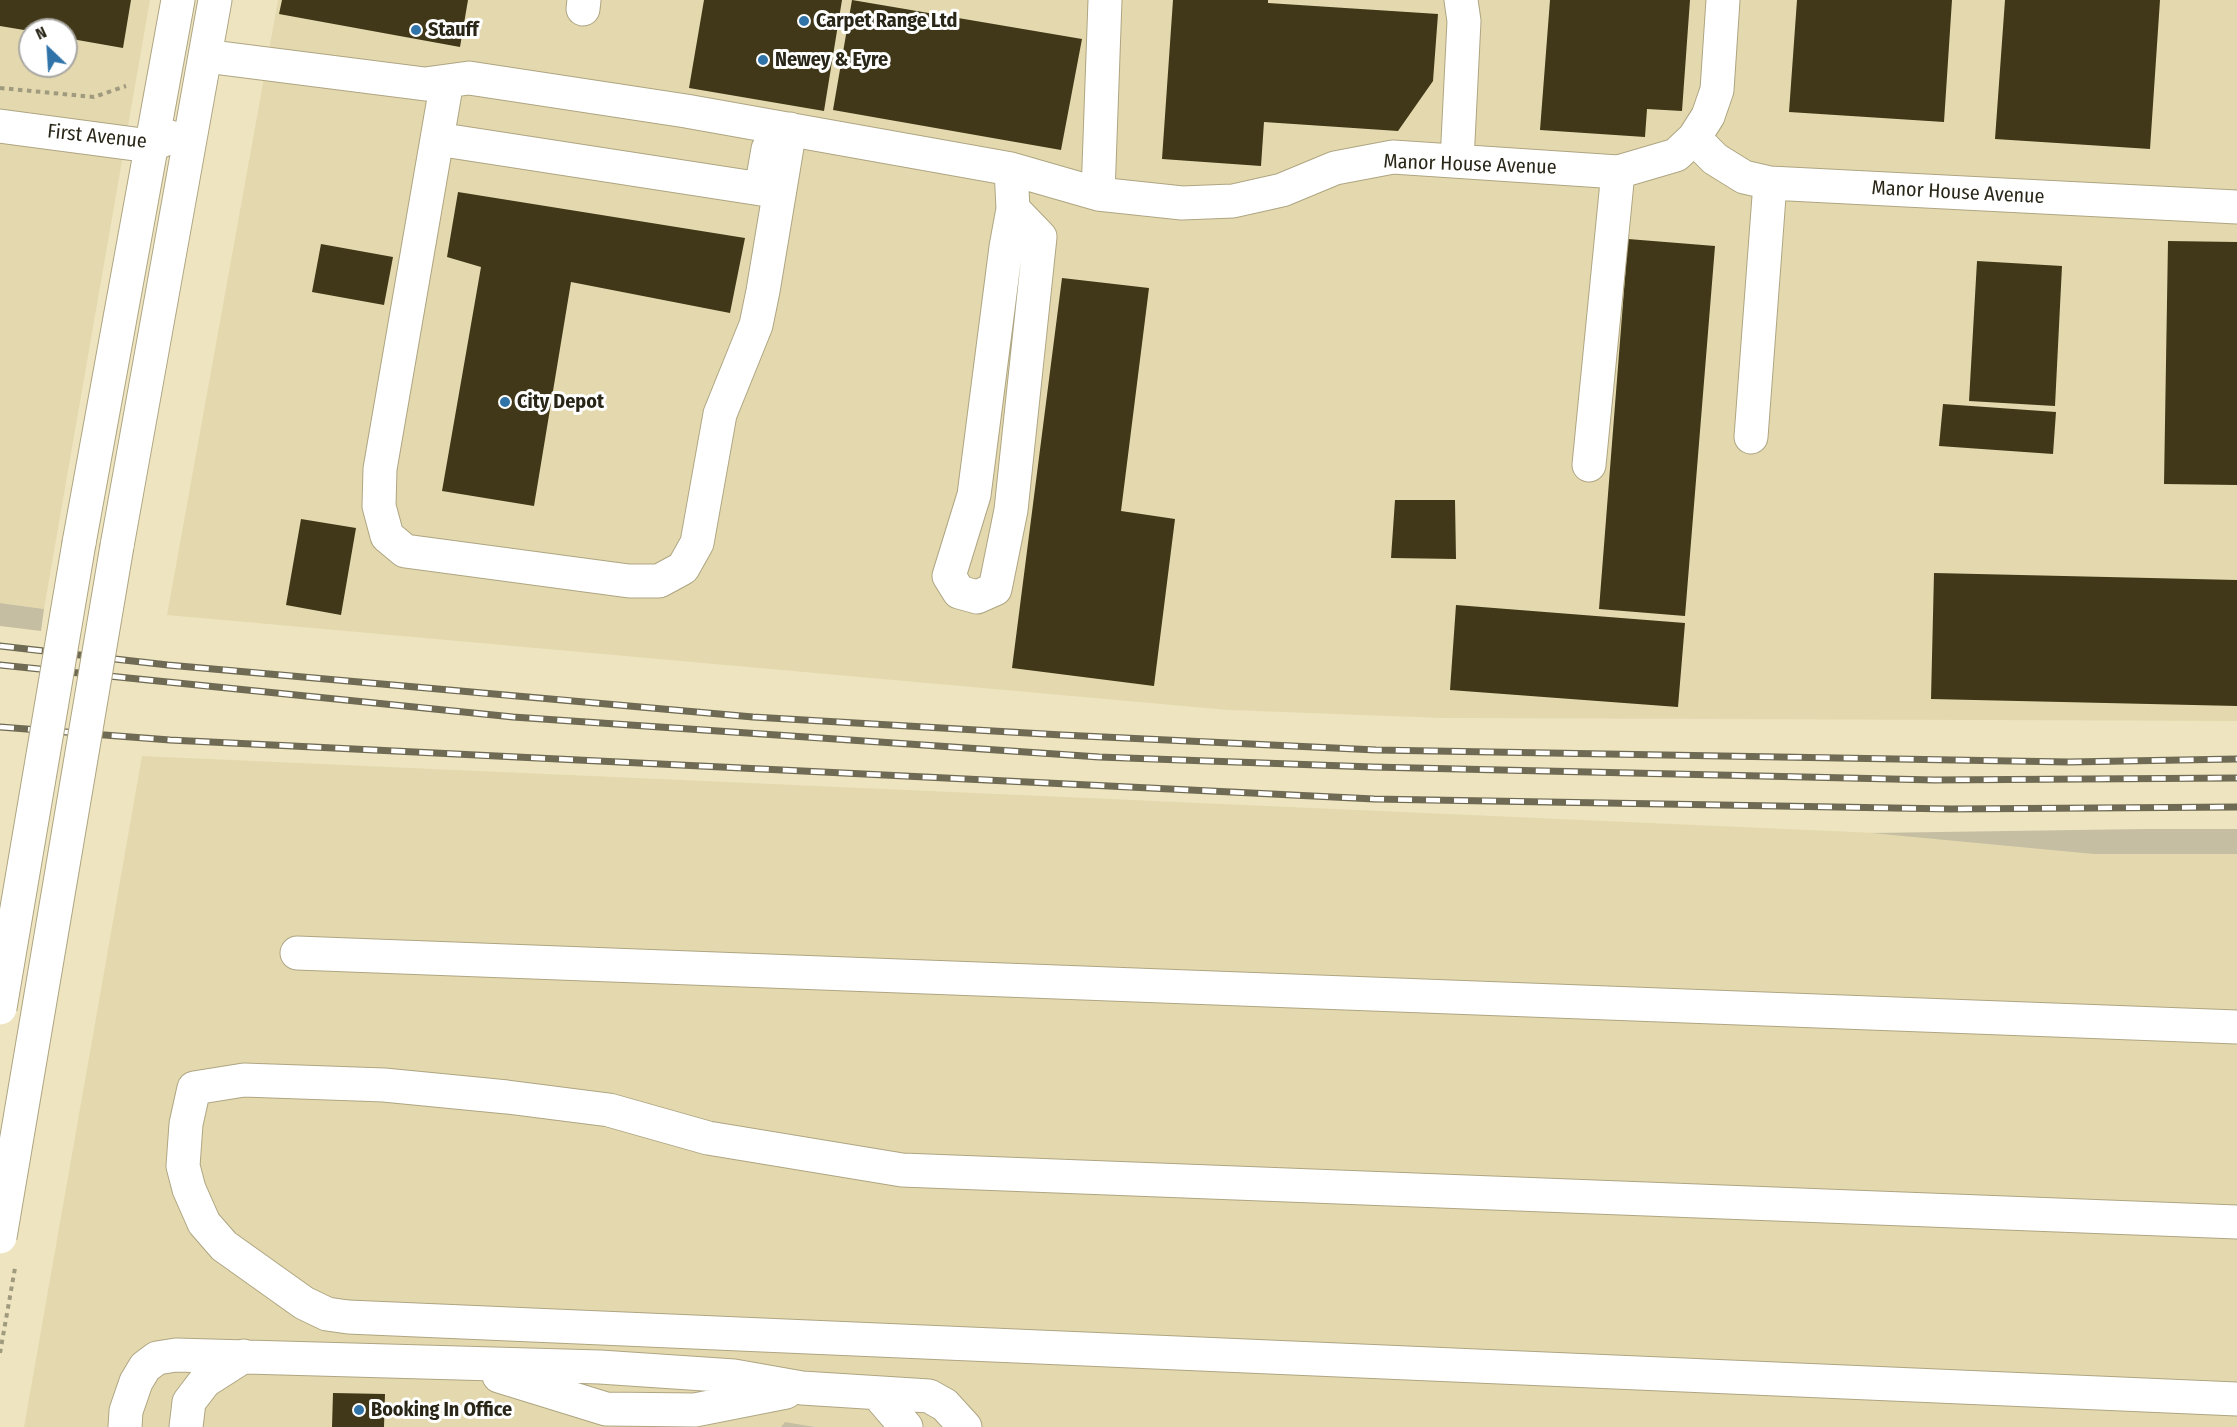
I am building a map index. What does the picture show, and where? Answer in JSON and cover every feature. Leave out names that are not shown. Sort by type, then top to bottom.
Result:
[{"type":"street","points":[[0,1008],[79,543],[178,0]]},
{"type":"street","points":[[0,1237],[117,546],[215,0]]},
{"type":"street","points":[[1098,194],[1105,0]]},
{"type":"street","points":[[1457,160],[1464,21],[1461,0]]},
{"type":"street","name":"Manor House Avenue","points":[[205,56],[425,84],[469,78],[781,128],[1011,169],[1098,194],[1182,203],[1233,201],[1282,190],[1335,168],[1393,157],[1618,172],[1676,155],[1694,138],[1708,116],[1717,90],[1723,0]]},
{"type":"street","points":[[447,81],[380,468],[379,506],[387,536],[405,551],[629,581],[659,581],[682,568],[697,543],[720,414],[758,314],[781,128]]},
{"type":"street","name":"First Avenue","points":[[0,126],[150,146],[191,129]]},
{"type":"street","points":[[437,139],[761,189],[781,128]]},
{"type":"street","name":"Manor House Avenue","points":[[1694,138],[1715,159],[1744,177],[1770,183],[2237,207]]},
{"type":"street","points":[[1011,169],[1013,208],[974,495],[949,576],[959,592],[977,597],[995,589],[1011,510],[1040,237],[1013,208]]},
{"type":"street","points":[[1589,465],[1618,172]]},
{"type":"street","points":[[1751,437],[1770,183]]},
{"type":"street","points":[[297,953],[2237,1027]]},
{"type":"street","points":[[2237,1222],[902,1170],[708,1138],[609,1110],[384,1085],[244,1080],[194,1088],[186,1124],[183,1166],[189,1189],[204,1223],[224,1246],[304,1303],[327,1314],[348,1317],[2237,1399]]},
{"type":"street","points":[[125,1427],[126,1411],[136,1382],[145,1367],[157,1358],[176,1355],[600,1367],[734,1376],[802,1388],[929,1396],[945,1406],[965,1427]]},
{"type":"street","points":[[186,1427],[189,1402],[205,1381],[244,1356]]},
{"type":"street","points":[[460,1364],[606,1409],[695,1410],[721,1416],[802,1388]]},
{"type":"street","points":[[877,1393],[906,1427]]},
{"type":"path","points":[[0,88],[94,97],[164,74]]},
{"type":"shaded area","points":[[0,0],[150,0],[44,609],[0,603]]},
{"type":"shaded area","points":[[278,0],[2237,0],[2237,721],[1441,718],[1228,710],[167,615]]},
{"type":"shaded area","points":[[0,603],[44,609],[41,631],[0,626]]},
{"type":"shaded area","points":[[142,756],[2237,849],[2237,1427],[24,1427]]},
{"type":"shaded area","points":[[2237,829],[2237,854],[2094,854],[1871,833]]},
{"type":"shaded area","points":[[785,1422],[815,1427],[781,1427]]},
{"type":"building","points":[[0,0],[131,0],[123,48],[78,40],[78,18],[18,18],[18,29],[0,26]]},
{"type":"building","name":"Stauff","points":[[282,0],[468,0],[460,47],[279,14]]},
{"type":"building","name":"Newey & Eyre","points":[[704,0],[842,0],[824,111],[689,88]]},
{"type":"building","points":[[852,0],[1082,39],[1061,150],[833,110]]},
{"type":"building","points":[[1173,0],[1268,0],[1268,3],[1438,14],[1433,81],[1398,131],[1264,122],[1261,166],[1162,159]]},
{"type":"building","points":[[1550,0],[1690,0],[1682,111],[1647,109],[1645,137],[1540,130]]},
{"type":"building","points":[[1797,0],[1952,0],[1944,122],[1789,112]]},
{"type":"building","points":[[2005,0],[2160,0],[2150,149],[1995,139]]},
{"type":"building","name":"City Depot","points":[[458,192],[745,238],[730,313],[571,282],[534,506],[442,491],[481,267],[447,257]]},
{"type":"building","points":[[1628,239],[1715,246],[1685,616],[1599,609]]},
{"type":"building","points":[[2168,241],[2237,242],[2237,485],[2164,484]]},
{"type":"building","points":[[321,244],[393,257],[384,305],[312,292]]},
{"type":"building","points":[[1977,261],[2062,266],[2055,406],[1969,401]]},
{"type":"building","points":[[1062,278],[1149,288],[1121,511],[1175,519],[1154,686],[1012,668]]},
{"type":"building","points":[[1943,404],[2056,412],[2053,454],[1939,446]]},
{"type":"building","points":[[1395,500],[1455,500],[1456,559],[1391,558]]},
{"type":"building","points":[[301,519],[356,528],[341,615],[286,605]]},
{"type":"building","points":[[1934,573],[2237,580],[2237,706],[1931,699]]},
{"type":"building","points":[[1456,605],[1685,623],[1678,707],[1450,690]]},
{"type":"building","name":"Booking In Office","points":[[333,1393],[385,1394],[384,1427],[332,1427]]},
{"type":"railway","points":[[0,646],[168,665],[753,717],[1062,735],[1376,750],[2069,762],[2237,759]]},
{"type":"railway","points":[[0,665],[513,717],[1099,757],[1372,767],[1934,780],[2237,778]]},
{"type":"railway","points":[[0,727],[170,740],[1374,799],[1951,809],[2237,807]]},
{"type":"place","name":"Carpet Range Ltd","points":[[804,21]]},
{"type":"place","name":"Stauff","points":[[416,30]]},
{"type":"place","name":"Newey & Eyre","points":[[763,60]]},
{"type":"place","name":"City Depot","points":[[505,402]]},
{"type":"place","name":"Booking In Office","points":[[359,1410]]}]
